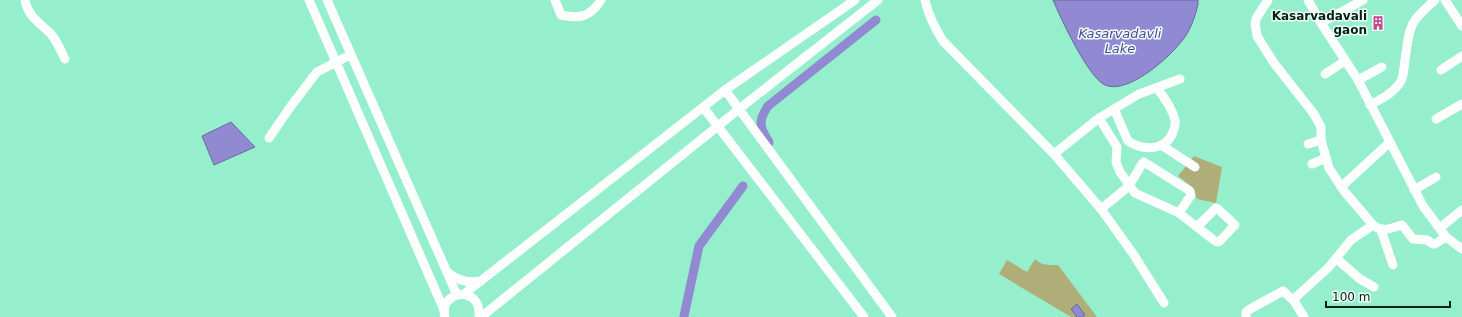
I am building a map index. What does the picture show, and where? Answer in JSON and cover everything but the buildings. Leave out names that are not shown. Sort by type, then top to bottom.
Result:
[{"type":"street","points":[[25,0],[26,7],[36,22],[51,35],[65,59]]},
{"type":"street","points":[[309,0],[444,313]]},
{"type":"street","points":[[327,0],[446,271],[461,294],[469,296],[477,303],[480,317]]},
{"type":"street","points":[[555,0],[560,15],[573,17],[580,17],[593,11],[601,0]]},
{"type":"street","points":[[444,313],[448,300],[461,294],[481,281],[725,90],[855,0]]},
{"type":"street","points":[[480,317],[878,0]]},
{"type":"street","points":[[925,0],[928,12],[943,41],[1054,154],[1101,209],[1134,255],[1164,303]]},
{"type":"street","points":[[1268,0],[1257,17],[1255,23],[1257,36],[1274,63],[1314,114],[1320,127],[1329,168],[1341,187],[1377,227],[1393,265]]},
{"type":"street","points":[[1308,0],[1358,80],[1423,206],[1446,237],[1462,249]]},
{"type":"street","points":[[1321,23],[1363,0]]},
{"type":"street","points":[[1370,105],[1394,90],[1401,81],[1408,33],[1412,24],[1420,13],[1435,0]]},
{"type":"street","points":[[1445,0],[1462,26]]},
{"type":"street","points":[[269,138],[317,72],[350,55]]},
{"type":"street","points":[[1441,70],[1462,56]]},
{"type":"street","points":[[1325,74],[1345,60]]},
{"type":"street","points":[[1358,80],[1382,67]]},
{"type":"street","points":[[1054,154],[1099,118],[1139,94],[1180,79]]},
{"type":"street","points":[[1114,109],[1128,141],[1148,149],[1156,148],[1168,141],[1171,137],[1175,121],[1167,102],[1157,88]]},
{"type":"street","points":[[725,90],[892,317]]},
{"type":"street","points":[[1436,120],[1462,104]]},
{"type":"street","points":[[703,107],[864,317]]},
{"type":"street","points":[[1099,118],[1117,147],[1116,162],[1120,172],[1129,186],[1136,193],[1180,213],[1197,227]]},
{"type":"street","points":[[1308,144],[1322,140]]},
{"type":"street","points":[[1341,187],[1390,142]]},
{"type":"street","points":[[1161,145],[1195,167]]},
{"type":"street","points":[[1312,164],[1326,158]]},
{"type":"street","points":[[1101,209],[1129,186],[1144,162],[1190,190],[1191,195],[1180,213]]},
{"type":"street","points":[[1414,190],[1436,177]]},
{"type":"street","points":[[1440,228],[1462,210]]},
{"type":"street","points":[[1294,301],[1296,297],[1329,267],[1351,240],[1377,227],[1402,224],[1413,239],[1427,240],[1433,244],[1446,237]]},
{"type":"street","points":[[1336,259],[1360,279],[1374,287]]},
{"type":"street","points":[[446,271],[462,281],[481,281]]},
{"type":"street","points":[[1246,317],[1246,312],[1250,309],[1281,291],[1286,292],[1294,301],[1304,317]]},
{"type":"shaded area","points":[[1194,156],[1222,167],[1216,203],[1197,199],[1192,187],[1178,176]]},
{"type":"shaded area","points":[[1035,259],[1043,264],[1058,265],[1097,317],[1071,317],[999,274],[1007,260],[1027,272]]},
{"type":"water","name":"Kasarvadavli Lake","points":[[1053,0],[1198,0],[1198,4],[1190,29],[1183,40],[1164,60],[1139,78],[1127,84],[1115,87],[1105,85],[1098,80],[1083,60]]},
{"type":"water","points":[[231,122],[255,147],[214,165],[202,136]]},
{"type":"water","points":[[1077,304],[1085,315],[1082,317],[1077,317],[1071,309]]},
{"type":"waterway","points":[[769,142],[763,132],[761,124],[761,120],[768,106],[876,20]]},
{"type":"waterway","points":[[684,316],[699,246],[743,186]]},
{"type":"place","name":"Kasarvadavali gaon","points":[[1378,23]]}]
